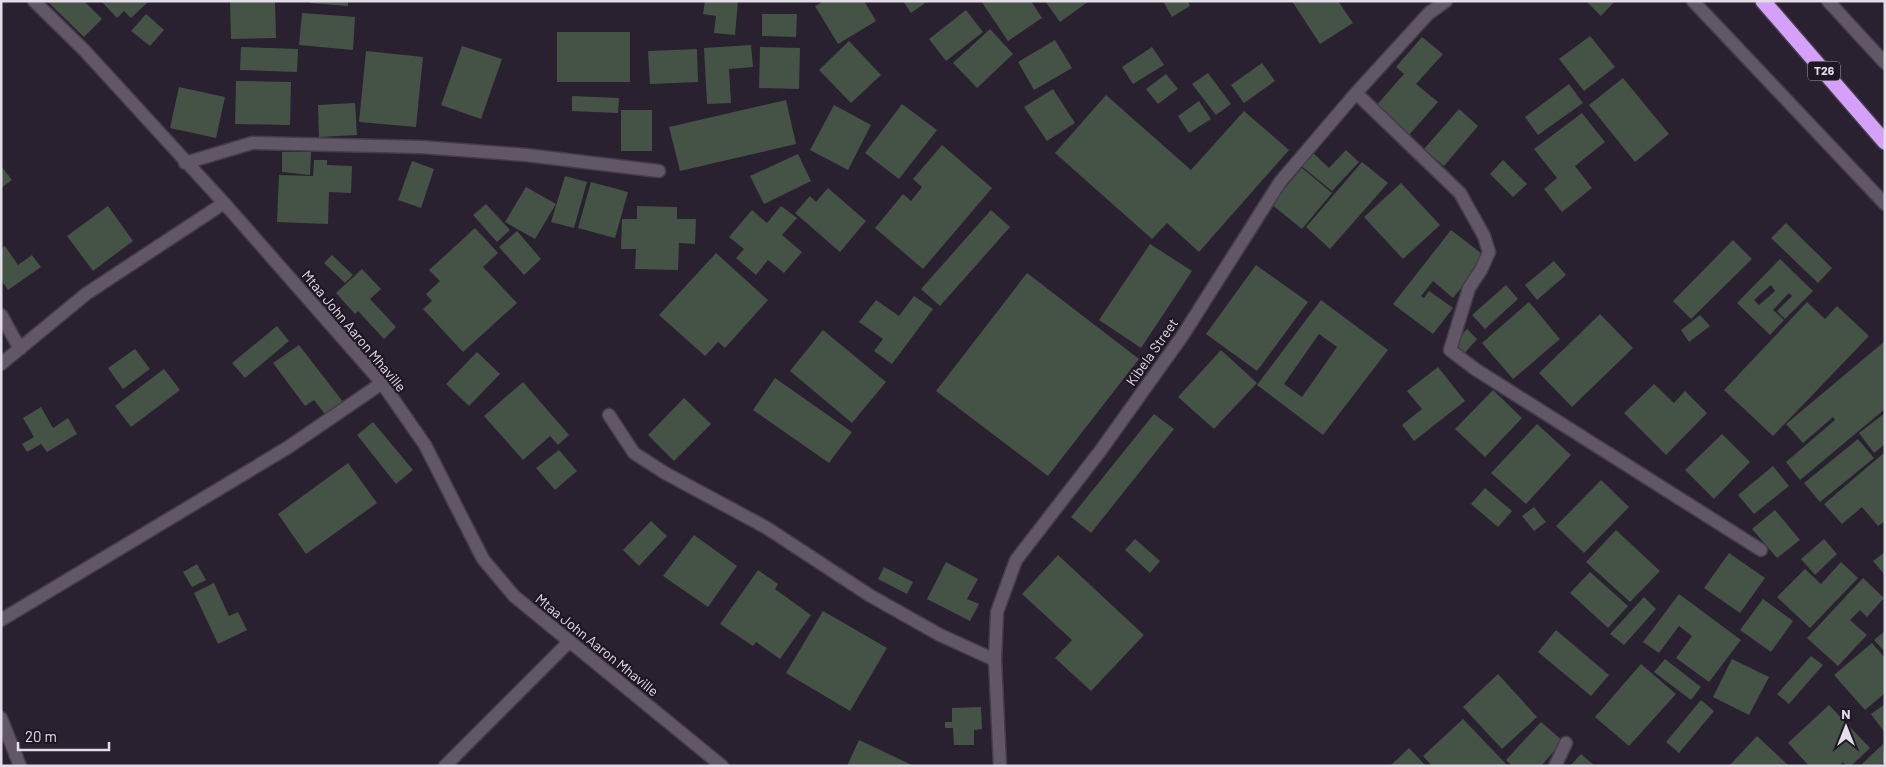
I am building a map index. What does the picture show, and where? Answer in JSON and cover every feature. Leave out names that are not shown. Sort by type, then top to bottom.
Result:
[{"type":"highway","name":"T26","points":[[1763,1],[1885,142]]},
{"type":"street","name":"Mtaa John Aaron Mhaville","points":[[34,1],[84,50],[185,163],[224,203],[382,383],[425,445],[483,560],[514,596],[722,766]]},
{"type":"street","name":"Kibela Street","points":[[1000,766],[995,660],[997,612],[1016,560],[1101,450],[1183,335],[1280,182],[1356,93],[1430,14],[1446,1]]},
{"type":"street","points":[[1693,1],[1885,204]]},
{"type":"street","points":[[1828,1],[1885,64]]},
{"type":"street","points":[[1356,93],[1460,193],[1484,236],[1489,252],[1481,270],[1469,288],[1450,350],[1476,369],[1760,550]]},
{"type":"street","points":[[185,163],[252,143],[420,148],[526,154],[659,171]]},
{"type":"street","points":[[1,364],[86,294],[224,203]]},
{"type":"street","points":[[1,315],[20,349]]},
{"type":"street","points":[[1,620],[287,448],[382,383]]},
{"type":"street","points":[[609,415],[634,453],[767,528],[869,595],[940,635],[995,660]]},
{"type":"street","points":[[445,766],[570,641]]},
{"type":"street","points":[[1,718],[20,766]]},
{"type":"street","points":[[1555,766],[1566,744]]},
{"type":"building","points":[[47,1],[84,1],[102,19],[84,37]]},
{"type":"building","points":[[101,1],[149,1],[131,18],[124,11],[117,18]]},
{"type":"building","points":[[230,1],[275,1],[276,38],[231,39]]},
{"type":"building","points":[[311,1],[348,1],[348,6],[310,3]]},
{"type":"building","points":[[705,1],[738,1],[735,35],[714,33],[716,16],[703,14]]},
{"type":"building","points":[[824,1],[864,1],[876,21],[838,44],[815,6]]},
{"type":"building","points":[[903,1],[928,1],[911,13]]},
{"type":"building","points":[[981,1],[1031,1],[1042,18],[1008,41]]},
{"type":"building","points":[[1045,1],[1089,1],[1060,22]]},
{"type":"building","points":[[1163,1],[1188,1],[1190,6],[1172,17]]},
{"type":"building","points":[[1292,1],[1338,1],[1353,23],[1320,44]]},
{"type":"building","points":[[1586,1],[1615,1],[1601,16]]},
{"type":"building","points":[[966,10],[983,32],[946,61],[929,39]]},
{"type":"building","points":[[302,13],[355,17],[353,50],[299,45]]},
{"type":"building","points":[[146,14],[164,30],[150,46],[131,31]]},
{"type":"building","points":[[762,14],[797,14],[796,37],[762,36]]},
{"type":"building","points":[[990,29],[1013,54],[977,88],[953,63]]},
{"type":"building","points":[[557,32],[630,32],[630,82],[557,82]]},
{"type":"building","points":[[1590,36],[1615,67],[1584,91],[1559,59]]},
{"type":"building","points":[[1422,37],[1443,54],[1416,84],[1438,102],[1409,135],[1375,107],[1404,74],[1396,67]]},
{"type":"building","points":[[1055,40],[1072,68],[1034,90],[1018,62]]},
{"type":"building","points":[[849,41],[881,75],[851,103],[819,70]]},
{"type":"building","points":[[751,45],[753,67],[729,69],[731,103],[707,104],[704,48]]},
{"type":"building","points":[[462,46],[502,59],[481,119],[441,105]]},
{"type":"building","points":[[241,47],[298,49],[297,72],[240,70]]},
{"type":"building","points":[[760,47],[800,48],[799,89],[759,88]]},
{"type":"building","points":[[1152,47],[1164,65],[1133,84],[1122,67]]},
{"type":"building","points":[[697,49],[698,82],[650,84],[648,51]]},
{"type":"building","points":[[366,51],[423,57],[416,127],[359,122]]},
{"type":"building","points":[[1262,63],[1275,81],[1244,103],[1231,85]]},
{"type":"building","points":[[1208,73],[1231,104],[1216,115],[1192,84]]},
{"type":"building","points":[[1166,74],[1178,89],[1158,104],[1146,89]]},
{"type":"building","points":[[1623,78],[1669,134],[1635,162],[1589,105]]},
{"type":"building","points":[[236,81],[291,82],[290,125],[235,124]]},
{"type":"building","points":[[1569,84],[1583,103],[1538,135],[1525,117]]},
{"type":"building","points":[[179,87],[225,97],[216,138],[170,128]]},
{"type":"building","points":[[1053,89],[1075,123],[1047,141],[1024,107]]},
{"type":"building","points":[[1106,95],[1191,170],[1244,111],[1289,150],[1199,252],[1167,223],[1152,239],[1055,153]]},
{"type":"building","points":[[572,96],[619,98],[618,113],[572,111]]},
{"type":"building","points":[[786,100],[796,144],[680,171],[669,127]]},
{"type":"building","points":[[1199,101],[1211,119],[1189,133],[1178,116]]},
{"type":"building","points":[[355,103],[357,135],[319,137],[318,105]]},
{"type":"building","points":[[902,104],[937,130],[899,179],[865,153]]},
{"type":"building","points":[[834,105],[871,125],[848,170],[810,150]]},
{"type":"building","points":[[1459,109],[1478,126],[1444,166],[1424,149]]},
{"type":"building","points":[[621,110],[652,110],[652,151],[621,151]]},
{"type":"building","points":[[1582,113],[1605,142],[1575,166],[1592,188],[1562,212],[1544,189],[1557,178],[1534,149]]},
{"type":"building","points":[[942,145],[992,188],[923,269],[875,228],[903,194],[911,201],[922,187],[913,179]]},
{"type":"building","points":[[1346,150],[1359,162],[1332,191],[1299,164],[1311,151],[1329,168]]},
{"type":"building","points":[[282,152],[311,152],[310,175],[282,172]]},
{"type":"building","points":[[798,154],[811,181],[764,204],[750,176]]},
{"type":"building","points":[[314,160],[327,160],[327,165],[352,166],[351,193],[329,192],[328,224],[277,222],[279,175],[313,176]]},
{"type":"building","points":[[1503,160],[1527,184],[1513,197],[1490,174]]},
{"type":"building","points":[[412,161],[434,169],[421,208],[398,200]]},
{"type":"building","points":[[1362,162],[1388,183],[1330,249],[1306,227]]},
{"type":"building","points":[[1,166],[12,180],[1,188]]},
{"type":"building","points":[[1302,168],[1332,193],[1302,229],[1271,204]]},
{"type":"building","points":[[565,176],[587,182],[574,228],[551,222]]},
{"type":"building","points":[[591,182],[628,192],[615,238],[578,228]]},
{"type":"building","points":[[1401,183],[1440,225],[1403,259],[1364,217]]},
{"type":"building","points":[[526,187],[556,204],[535,239],[505,222]]},
{"type":"building","points":[[828,188],[866,221],[840,252],[795,213],[810,196],[816,202]]},
{"type":"building","points":[[486,204],[510,230],[497,242],[473,215]]},
{"type":"building","points":[[108,206],[133,241],[93,271],[67,236]]},
{"type":"building","points":[[637,206],[677,207],[677,219],[696,219],[695,244],[679,243],[678,270],[635,269],[636,249],[621,249],[622,219],[637,219]]},
{"type":"building","points":[[781,206],[797,218],[782,235],[802,252],[784,273],[768,260],[756,275],[736,258],[744,249],[729,237],[752,210],[767,223]]},
{"type":"building","points":[[991,210],[1010,227],[940,306],[921,289]]},
{"type":"building","points":[[1786,223],[1832,268],[1818,283],[1771,238]]},
{"type":"building","points":[[475,228],[498,253],[483,267],[517,303],[463,352],[423,309],[432,301],[426,294],[440,281],[429,270]]},
{"type":"building","points":[[1451,230],[1486,257],[1453,298],[1433,281],[1421,296],[1424,298],[1429,291],[1453,308],[1433,334],[1393,304]]},
{"type":"building","points":[[517,231],[541,259],[524,275],[499,247]]},
{"type":"building","points":[[1733,240],[1752,259],[1691,319],[1673,301]]},
{"type":"building","points":[[1150,244],[1192,271],[1141,348],[1099,320]]},
{"type":"building","points":[[5,246],[18,265],[32,255],[41,267],[8,290],[1,280],[1,248]]},
{"type":"building","points":[[716,253],[768,300],[725,348],[718,342],[705,356],[659,315]]},
{"type":"building","points":[[332,255],[353,275],[345,283],[324,263]]},
{"type":"building","points":[[1780,259],[1813,291],[1785,319],[1777,311],[1792,296],[1789,293],[1773,310],[1784,320],[1770,335],[1737,303]],"holes":[[[1771,285],[1775,291],[1759,305],[1754,300]]]},
{"type":"building","points":[[1554,261],[1566,275],[1537,300],[1525,285]]},
{"type":"building","points":[[1256,265],[1308,302],[1257,371],[1206,334]]},
{"type":"building","points":[[362,269],[381,289],[370,299],[396,327],[384,339],[358,311],[355,314],[336,293]]},
{"type":"building","points":[[1027,273],[1139,359],[1048,476],[936,391]]},
{"type":"building","points":[[1506,285],[1518,299],[1485,329],[1472,315]]},
{"type":"building","points":[[914,296],[933,309],[892,364],[874,351],[883,339],[859,322],[876,300],[899,316]]},
{"type":"building","points":[[1321,300],[1388,350],[1323,435],[1257,385]],"holes":[[[1319,334],[1337,347],[1302,397],[1284,384]]]},
{"type":"building","points":[[1529,302],[1560,339],[1513,379],[1482,343]]},
{"type":"building","points":[[1807,302],[1825,319],[1837,306],[1869,336],[1773,436],[1724,390]]},
{"type":"building","points":[[1600,314],[1633,348],[1572,407],[1539,373]]},
{"type":"building","points":[[1700,315],[1710,326],[1689,342],[1681,330]]},
{"type":"building","points":[[277,326],[289,341],[245,378],[232,363]]},
{"type":"building","points":[[1467,329],[1477,339],[1464,354],[1453,344]]},
{"type":"building","points":[[823,330],[886,382],[852,423],[790,371]]},
{"type":"building","points":[[1885,341],[1885,409],[1800,480],[1786,462],[1835,420],[1833,417],[1803,443],[1786,424]]},
{"type":"building","points":[[299,345],[343,402],[325,414],[314,400],[305,406],[273,363]]},
{"type":"building","points":[[135,349],[150,369],[123,389],[108,368]]},
{"type":"building","points":[[1221,350],[1257,383],[1214,429],[1178,397]]},
{"type":"building","points":[[477,352],[500,374],[469,406],[446,384]]},
{"type":"building","points":[[1438,367],[1465,401],[1414,441],[1402,425],[1422,409],[1407,391]]},
{"type":"building","points":[[164,369],[180,390],[131,427],[115,406]]},
{"type":"building","points":[[775,378],[852,432],[829,463],[753,410]]},
{"type":"building","points":[[523,382],[569,435],[558,445],[550,436],[523,460],[484,416]]},
{"type":"building","points":[[1654,384],[1674,403],[1685,391],[1707,413],[1666,455],[1624,413]]},
{"type":"building","points":[[1493,390],[1522,418],[1485,457],[1455,429]]},
{"type":"building","points":[[684,398],[711,424],[674,461],[648,435]]},
{"type":"building","points":[[41,407],[53,428],[68,418],[77,434],[47,452],[41,444],[27,452],[22,444],[34,437],[23,418]]},
{"type":"building","points":[[1885,413],[1885,444],[1874,453],[1859,433]]},
{"type":"building","points":[[1154,414],[1174,429],[1091,533],[1071,517]]},
{"type":"building","points":[[373,422],[413,470],[396,484],[357,435]]},
{"type":"building","points":[[1537,424],[1571,455],[1526,504],[1491,473]]},
{"type":"building","points":[[1722,434],[1750,462],[1714,499],[1685,470]]},
{"type":"building","points":[[1858,439],[1874,458],[1820,502],[1804,483]]},
{"type":"building","points":[[559,450],[577,471],[555,490],[536,468]]},
{"type":"building","points":[[1885,452],[1885,521],[1878,526],[1862,507],[1842,524],[1824,504]]},
{"type":"building","points":[[348,463],[377,503],[306,554],[278,514]]},
{"type":"building","points":[[1773,466],[1789,486],[1754,514],[1738,495]]},
{"type":"building","points":[[1601,480],[1629,507],[1584,553],[1556,526]]},
{"type":"building","points":[[1485,488],[1512,511],[1498,527],[1471,504]]},
{"type":"building","points":[[1534,507],[1546,522],[1534,531],[1522,516]]},
{"type":"building","points":[[1775,510],[1800,540],[1777,558],[1752,529]]},
{"type":"building","points":[[651,521],[667,536],[639,566],[623,550]]},
{"type":"building","points":[[1616,530],[1660,571],[1630,602],[1586,562]]},
{"type":"building","points":[[694,535],[737,566],[708,607],[663,576]]},
{"type":"building","points":[[1135,539],[1160,561],[1150,573],[1125,550]]},
{"type":"building","points":[[1824,539],[1837,554],[1815,575],[1801,559]]},
{"type":"building","points":[[1885,552],[1885,575],[1873,561]]},
{"type":"building","points":[[1729,553],[1765,578],[1740,613],[1704,588]]},
{"type":"building","points":[[1058,555],[1144,635],[1091,691],[1055,658],[1072,640],[1022,594]]},
{"type":"building","points":[[946,562],[978,579],[967,599],[979,604],[970,621],[927,599]]},
{"type":"building","points":[[1841,562],[1858,578],[1810,628],[1777,597],[1805,569],[1821,584]]},
{"type":"building","points":[[197,564],[206,580],[192,587],[183,572]]},
{"type":"building","points":[[884,567],[913,582],[907,594],[878,579]]},
{"type":"building","points":[[758,570],[778,584],[775,589],[811,615],[780,659],[756,642],[753,646],[720,624]]},
{"type":"building","points":[[1590,572],[1628,606],[1608,628],[1570,593]]},
{"type":"building","points":[[1863,578],[1884,598],[1867,617],[1860,610],[1850,620],[1867,635],[1838,666],[1807,638]]},
{"type":"building","points":[[214,583],[229,616],[238,612],[247,630],[218,644],[194,593]]},
{"type":"building","points":[[1679,594],[1741,640],[1709,682],[1676,658],[1692,636],[1679,626],[1659,653],[1643,642]]},
{"type":"building","points":[[1644,597],[1656,609],[1624,645],[1610,634]]},
{"type":"building","points":[[1763,599],[1793,621],[1771,652],[1740,630]]},
{"type":"building","points":[[823,611],[887,648],[850,711],[786,673]]},
{"type":"building","points":[[1556,630],[1609,675],[1591,696],[1538,652]]},
{"type":"building","points":[[1885,631],[1885,652],[1874,640]]},
{"type":"building","points":[[1872,643],[1885,658],[1885,693],[1865,710],[1834,675]]},
{"type":"building","points":[[1811,656],[1823,665],[1789,704],[1777,694]]},
{"type":"building","points":[[1665,659],[1701,687],[1691,700],[1654,672]]},
{"type":"building","points":[[1732,659],[1769,677],[1749,715],[1713,697]]},
{"type":"building","points":[[1641,664],[1676,694],[1629,746],[1595,717]]},
{"type":"building","points":[[1498,674],[1537,717],[1502,749],[1463,707]]},
{"type":"building","points":[[1701,700],[1714,711],[1679,753],[1666,742]]},
{"type":"building","points":[[1885,704],[1885,733],[1871,714]]},
{"type":"building","points":[[1829,705],[1870,748],[1851,766],[1846,766],[1843,762],[1839,766],[1809,766],[1788,743]]},
{"type":"building","points":[[981,707],[982,729],[974,730],[974,745],[954,745],[953,728],[945,728],[945,722],[952,722],[952,708]]},
{"type":"building","points":[[1463,719],[1508,766],[1432,766],[1423,756]]},
{"type":"building","points":[[1541,722],[1563,741],[1541,766],[1512,766],[1506,760]]},
{"type":"building","points":[[1757,736],[1789,766],[1729,766]]},
{"type":"building","points":[[859,740],[914,766],[847,766]]},
{"type":"building","points":[[1883,744],[1885,761],[1880,766],[1860,766]]},
{"type":"building","points":[[1409,748],[1426,766],[1390,766]]},
{"type":"building","points":[[1581,754],[1595,766],[1570,766]]}]
